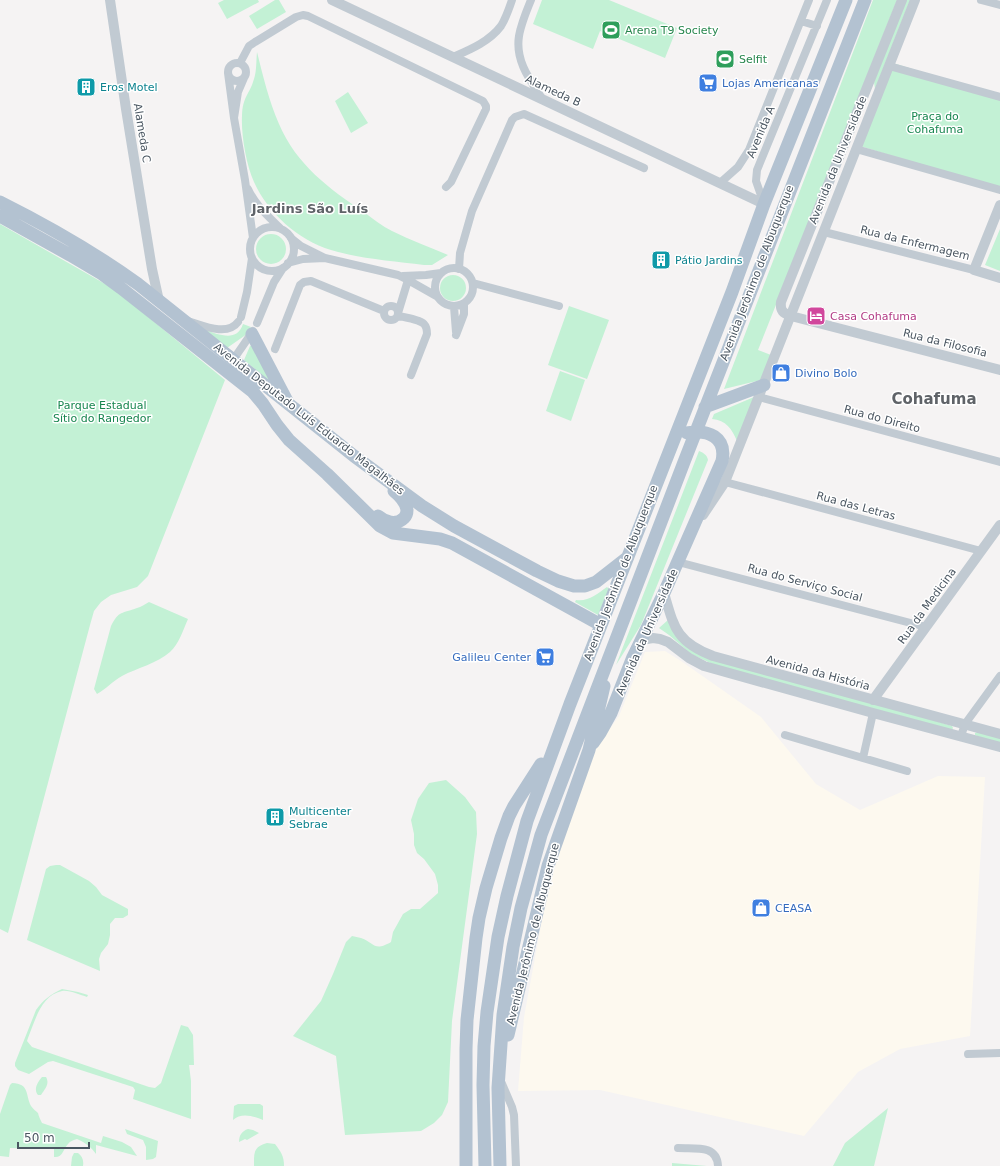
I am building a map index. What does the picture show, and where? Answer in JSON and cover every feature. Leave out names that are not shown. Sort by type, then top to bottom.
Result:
[{"type":"main road","name":"Avenida Jerônimo de Albuquerque","points":[[485,1166],[483,1085],[487,1012],[498,937],[525,827],[555,743],[732,292],[764,204],[846,0]]},
{"type":"main road","name":"Avenida Jerônimo de Albuquerque","points":[[500,1166],[498,1074],[503,1015],[513,947],[521,908],[536,850],[695,431],[865,0]]},
{"type":"main road","name":"Avenida Deputado Luís Eduardo Magalhães","points":[[0,202],[90,251],[110,264],[138,284],[384,479],[422,506],[454,526],[537,571],[558,581],[574,586],[589,585],[628,557]]},
{"type":"main road","name":"Avenida Deputado Luís Eduardo Magalhães","points":[[0,216],[102,274],[253,392],[289,440],[385,529],[398,534],[440,539],[452,543],[601,625]]},
{"type":"main road","points":[[254,329],[290,406]]},
{"type":"main road","points":[[705,407],[761,391]]},
{"type":"main road","name":"Avenida da Universidade","points":[[589,750],[607,721],[640,640],[664,593],[722,461],[722,448],[716,437],[708,433],[695,431],[676,434]]},
{"type":"main road","points":[[289,440],[330,472],[382,520],[393,523],[403,519],[407,510],[404,502],[396,493],[354,456]]},
{"type":"main road","points":[[589,750],[612,647]]},
{"type":"main road","points":[[466,1166],[467,1027],[479,918],[500,838],[509,816],[555,743]]},
{"type":"main road","name":"Avenida Jerônimo de Albuquerque","points":[[498,1074],[548,866],[589,750]]},
{"type":"street","name":"Alameda C","points":[[110,0],[152,269],[159,301]]},
{"type":"street","name":"Alameda B","points":[[332,0],[764,204]]},
{"type":"street","points":[[452,57],[481,43],[496,32],[506,17],[512,0]]},
{"type":"street","points":[[531,0],[522,23],[518,45],[524,70],[543,100]]},
{"type":"street","name":"Avenida A","points":[[720,183],[738,167],[749,150],[802,21],[809,0]]},
{"type":"street","name":"Avenida A","points":[[764,204],[756,181],[757,170],[827,0]]},
{"type":"street","name":"Avenida da Universidade","points":[[791,316],[784,314],[781,311],[781,302],[902,0]]},
{"type":"street","name":"Avenida da Universidade","points":[[690,533],[725,482],[915,0]]},
{"type":"street","points":[[981,0],[1000,5]]},
{"type":"street","points":[[240,63],[249,46],[296,17],[303,15],[308,16],[483,101],[486,109],[451,182],[446,187]]},
{"type":"street","points":[[802,21],[817,26]]},
{"type":"street","points":[[234,118],[236,102],[246,75],[246,69],[240,63],[234,63],[231,65],[228,73],[234,118],[253,238]]},
{"type":"street","points":[[889,66],[1000,97]]},
{"type":"street","points":[[228,73],[233,80],[239,81],[244,78]]},
{"type":"street","points":[[864,94],[876,98]]},
{"type":"street","points":[[857,113],[869,117]]},
{"type":"street","points":[[459,269],[460,253],[472,210],[512,120],[515,117],[524,114],[644,168]]},
{"type":"street","points":[[856,149],[1000,190]]},
{"type":"street","points":[[245,180],[254,199],[267,216],[301,246],[325,258],[398,275],[413,276],[441,273],[453,268],[459,269],[468,274],[474,288],[471,297],[464,304],[454,307],[442,302],[438,297],[435,291],[435,285],[441,273]]},
{"type":"street","points":[[974,270],[1000,205]]},
{"type":"street","points":[[233,360],[254,329],[274,282],[286,266],[292,257],[294,250],[293,243],[287,234],[278,228],[264,228],[258,232],[250,244],[250,251],[256,264],[262,269],[276,271],[286,266],[303,259],[325,258]]},
{"type":"street","name":"Rua da Enfermagem","points":[[824,232],[1000,278]]},
{"type":"street","points":[[183,320],[223,330],[232,328],[239,320],[247,292],[252,258]]},
{"type":"street","points":[[138,284],[144,284],[149,280],[152,269]]},
{"type":"street","points":[[398,275],[438,297]]},
{"type":"street","points":[[398,314],[408,280]]},
{"type":"street","points":[[275,350],[300,285],[304,282],[311,281],[384,311],[385,308],[393,306],[397,309],[398,314]]},
{"type":"street","points":[[473,283],[559,306]]},
{"type":"street","points":[[454,307],[456,335],[464,314],[464,304]]},
{"type":"street","points":[[398,314],[421,322],[427,329],[427,334],[411,375]]},
{"type":"street","name":"Rua da Filosofia","points":[[791,316],[1000,370]]},
{"type":"street","name":"Rua do Direito","points":[[761,391],[1000,462]]},
{"type":"street","name":"Rua das Letras","points":[[725,482],[981,551]]},
{"type":"street","name":"Rua da Medicina","points":[[873,700],[1000,525]]},
{"type":"street","name":"Rua do Serviço Social","points":[[678,562],[926,627]]},
{"type":"street","name":"Avenida da História","points":[[664,593],[672,619],[680,636],[696,649],[713,656],[1000,734]]},
{"type":"street","points":[[668,642],[678,631]]},
{"type":"street","points":[[640,640],[654,638],[668,642],[688,658],[704,666],[1000,747]]},
{"type":"street","points":[[961,736],[965,724],[1000,676]]},
{"type":"street","points":[[863,758],[873,713]]},
{"type":"street","points":[[786,735],[907,770]]},
{"type":"street","points":[[968,1054],[1000,1053]]},
{"type":"street","points":[[498,1074],[514,1115],[516,1166]]},
{"type":"street","points":[[678,1148],[708,1149],[716,1155],[718,1166]]},
{"type":"shaded area","name":"CEASA","points":[[665,651],[761,717],[816,784],[860,810],[938,776],[985,777],[970,1036],[900,1049],[858,1072],[804,1136],[600,1090],[518,1091],[524,1017],[549,882],[594,751],[619,716],[645,652]]},
{"type":"green space","points":[[224,0],[258,0],[259,2],[227,19],[218,3]]},
{"type":"green space","points":[[275,0],[279,0],[286,12],[257,29],[249,16]]},
{"type":"green space","name":"Arena T9 Society","points":[[542,0],[609,0],[677,28],[665,58],[600,31],[593,49],[533,24]]},
{"type":"green space","points":[[873,0],[897,0],[758,350],[771,355],[761,380],[724,389]]},
{"type":"green space","points":[[906,0],[910,0],[875,89],[874,82]]},
{"type":"green space","points":[[257,52],[275,115],[286,138],[304,163],[326,185],[385,227],[448,255],[432,265],[354,256],[331,250],[307,240],[285,224],[276,215],[267,204],[254,182],[246,158],[243,140],[242,110],[244,101],[252,86],[256,71]]},
{"type":"green space","name":"Praça do Cohafuma","points":[[893,63],[1000,96],[1000,189],[860,146]]},
{"type":"green space","points":[[348,92],[368,123],[351,133],[335,101]]},
{"type":"green space","name":"Parque Estadual Sítio do Rangedor","points":[[0,224],[114,289],[225,380],[148,576],[137,587],[111,595],[101,602],[94,611],[8,933],[0,929]]},
{"type":"green space","points":[[1000,229],[1000,271],[985,265]]},
{"type":"green space","points":[[271,234],[282,238],[286,249],[282,260],[271,264],[260,260],[256,249],[260,238]]},
{"type":"green space","points":[[453,275],[462,279],[466,288],[462,297],[453,301],[444,297],[440,288],[444,279]]},
{"type":"green space","points":[[569,306],[609,320],[587,379],[548,365]]},
{"type":"green space","points":[[243,324],[251,327],[247,334],[227,348],[205,330],[227,336],[236,334]]},
{"type":"green space","points":[[253,345],[279,389],[244,360],[250,346]]},
{"type":"green space","points":[[560,371],[585,380],[571,421],[546,411]]},
{"type":"green space","points":[[754,397],[737,441],[725,423],[712,419],[714,414]]},
{"type":"green space","points":[[699,451],[705,454],[708,460],[641,625],[616,665]]},
{"type":"green space","points":[[607,587],[609,589],[598,615],[575,602],[576,600],[584,600],[592,597]]},
{"type":"green space","points":[[149,602],[188,619],[178,641],[173,649],[165,656],[122,676],[97,694],[94,689],[111,626],[116,617],[121,613],[138,608]]},
{"type":"green space","points":[[668,620],[685,645],[952,726],[953,728],[952,730],[719,667],[691,654],[659,628]]},
{"type":"green space","points":[[978,732],[1000,738],[1000,745],[975,735],[975,733]]},
{"type":"green space","points":[[446,780],[465,797],[476,812],[477,834],[452,1021],[448,1102],[442,1115],[434,1123],[421,1131],[345,1135],[336,1056],[293,1036],[321,1001],[346,942],[352,936],[366,940],[375,946],[385,945],[391,942],[393,932],[403,914],[411,909],[420,909],[438,893],[438,885],[435,874],[424,859],[417,853],[414,845],[414,834],[411,820],[418,799],[429,783]]},
{"type":"green space","points":[[60,865],[89,881],[102,895],[128,909],[128,915],[123,918],[115,918],[110,924],[108,944],[101,953],[99,959],[100,971],[27,940],[46,869],[50,866]]},
{"type":"green space","points":[[62,989],[88,995],[87,997],[72,992],[62,991],[55,993],[49,998],[44,1003],[36,1017],[28,1038],[27,1041],[32,1047],[149,1087],[155,1088],[161,1083],[181,1025],[188,1027],[193,1035],[194,1065],[189,1065],[191,1081],[191,1119],[133,1099],[135,1090],[133,1087],[53,1061],[48,1062],[29,1074],[18,1070],[15,1063],[36,1010],[41,1003],[54,993]]},
{"type":"green space","points":[[42,1077],[46,1077],[47,1084],[41,1095],[38,1095],[36,1088]]},
{"type":"green space","points":[[12,1083],[22,1085],[26,1090],[29,1102],[38,1113],[42,1123],[101,1143],[103,1136],[122,1142],[131,1147],[137,1156],[96,1145],[96,1154],[88,1145],[77,1139],[69,1143],[61,1155],[57,1157],[54,1157],[54,1149],[10,1148],[9,1157],[0,1156],[0,1114]]},
{"type":"green space","points":[[238,1104],[260,1104],[263,1106],[263,1120],[244,1115],[233,1120],[234,1106]]},
{"type":"green space","points":[[888,1108],[874,1166],[833,1166],[845,1143]]},
{"type":"green space","points":[[125,1129],[158,1141],[156,1157],[146,1160],[146,1147],[143,1140],[127,1134]]},
{"type":"green space","points":[[248,1129],[259,1133],[247,1140],[245,1139],[239,1142],[241,1134]]},
{"type":"green space","points":[[267,1143],[275,1144],[283,1157],[284,1166],[254,1166],[255,1151],[259,1146]]},
{"type":"green space","points":[[74,1153],[78,1153],[82,1157],[83,1166],[71,1166]]},
{"type":"green space","points":[[672,1163],[707,1166],[672,1166]]},
{"type":"place","name":"Arena T9 Society","points":[[611,30]]},
{"type":"place","name":"Selfit","points":[[725,59]]},
{"type":"place","name":"Lojas Americanas","points":[[708,83]]},
{"type":"place","name":"Eros Motel","points":[[86,87]]},
{"type":"place","name":"Pátio Jardins","points":[[661,260]]},
{"type":"place","name":"Casa Cohafuma","points":[[816,316]]},
{"type":"place","name":"Divino Bolo","points":[[781,373]]},
{"type":"place","name":"Galileu Center","points":[[545,657]]},
{"type":"place","name":"Multicenter Sebrae","points":[[275,817]]},
{"type":"place","name":"CEASA","points":[[761,908]]},
{"type":"district","name":"Jardins São Luís","points":[[310,208]]},
{"type":"district","name":"Cohafuma","points":[[934,399]]}]
